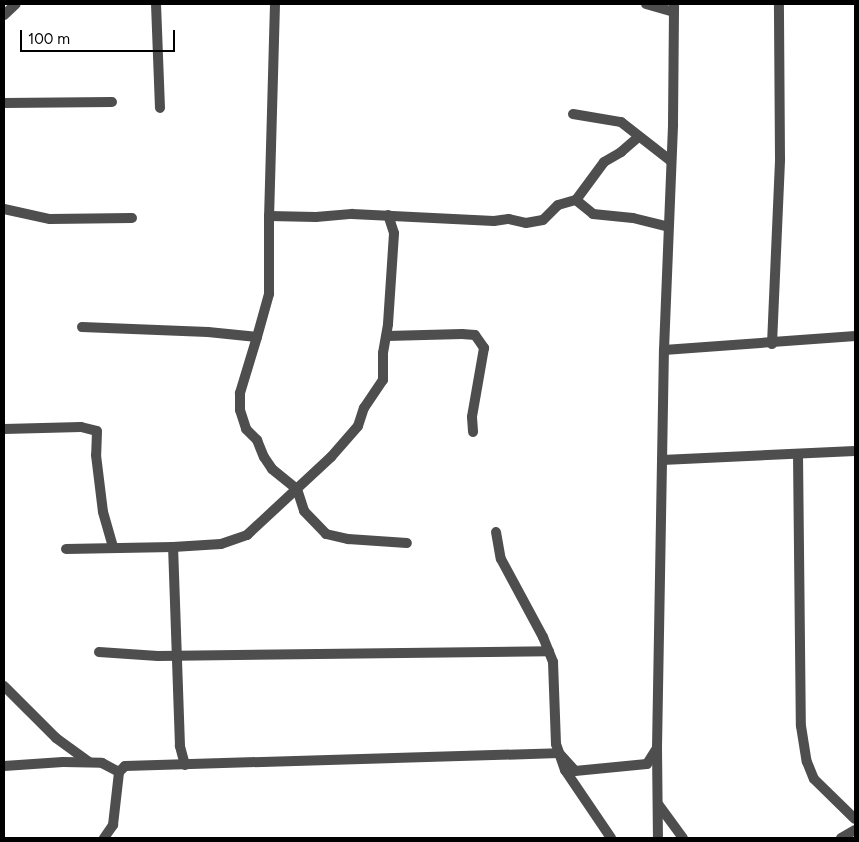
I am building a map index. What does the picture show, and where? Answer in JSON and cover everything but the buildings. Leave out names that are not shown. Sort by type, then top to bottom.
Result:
[{"type":"street","points":[[4,16],[16,4]]},
{"type":"street","points":[[156,4],[160,108]]},
{"type":"street","points":[[275,4],[269,294],[240,393],[240,410],[246,429],[257,440],[264,457],[272,469],[297,489],[304,511],[326,534],[348,539],[407,543]]},
{"type":"street","points":[[646,4],[674,8],[664,350],[657,748],[658,838]]},
{"type":"street","points":[[772,344],[780,159],[779,4]]},
{"type":"street","points":[[4,103],[112,102]]},
{"type":"street","points":[[573,114],[621,122],[671,161]]},
{"type":"street","points":[[270,216],[388,215],[494,221],[509,219],[526,223],[543,220],[558,205],[576,200],[588,181],[604,162],[621,152],[638,137]]},
{"type":"street","points":[[576,200],[593,214],[633,218],[668,227]]},
{"type":"street","points":[[4,209],[50,219],[132,218]]},
{"type":"street","points":[[66,548],[173,547],[221,544],[246,534],[331,457],[358,426],[364,408],[384,380],[383,353],[387,336],[394,232],[388,215]]},
{"type":"street","points":[[82,327],[208,332],[257,337]]},
{"type":"street","points":[[387,336],[475,335],[484,348],[472,417],[473,432]]},
{"type":"street","points":[[664,350],[772,344],[855,336]]},
{"type":"street","points":[[4,428],[81,427],[96,431],[96,455],[104,512],[113,547]]},
{"type":"street","points":[[662,460],[855,451]]},
{"type":"street","points":[[798,454],[800,726],[807,762],[814,779],[855,819]]},
{"type":"street","points":[[496,532],[500,559],[553,662],[556,744],[566,770],[611,838]]},
{"type":"street","points":[[173,547],[180,746],[185,764]]},
{"type":"street","points":[[99,652],[158,656],[549,651]]},
{"type":"street","points":[[4,686],[56,738],[90,763]]},
{"type":"street","points":[[560,753],[575,771],[647,764],[657,748]]},
{"type":"street","points":[[104,838],[113,825],[118,772],[125,766],[560,753]]},
{"type":"street","points":[[4,766],[64,762],[102,763],[118,772]]},
{"type":"street","points":[[658,804],[683,838]]},
{"type":"street","points":[[841,838],[855,830]]}]
